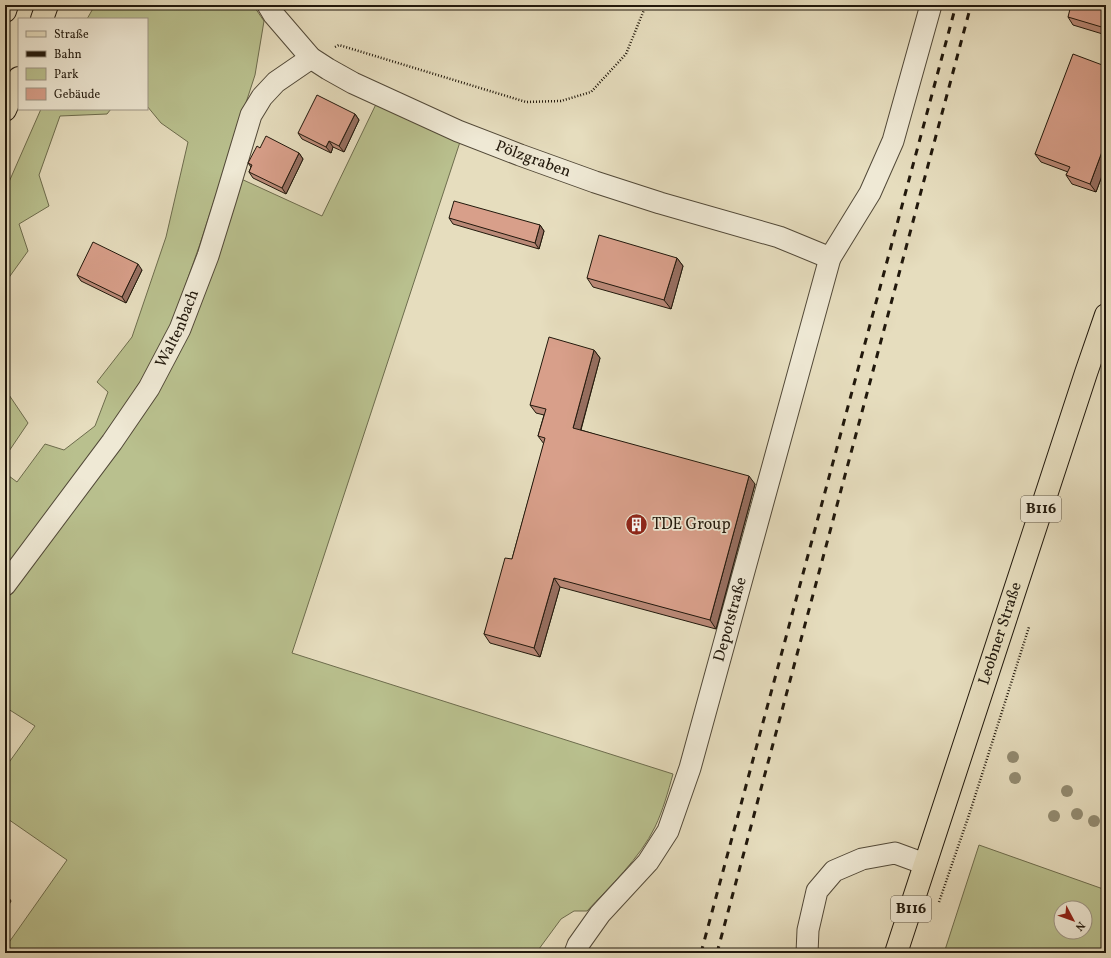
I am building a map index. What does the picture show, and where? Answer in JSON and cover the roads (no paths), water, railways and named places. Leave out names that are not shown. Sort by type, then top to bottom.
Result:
[{"type":"main road","points":[[5,11],[7,5]]},
{"type":"main road","points":[[42,18],[47,5]]},
{"type":"main road","points":[[5,110],[18,80]]},
{"type":"main road","name":"Leobner Straße","points":[[896,953],[1106,315]]},
{"type":"street","name":"Pölzgraben","points":[[268,5],[274,15],[311,58],[328,70],[458,131],[595,182],[660,203],[779,236],[830,258]]},
{"type":"street","name":"Depotstraße","points":[[575,953],[578,945],[600,914],[648,862],[668,831],[690,768],[830,258],[870,194],[893,141],[931,5]]},
{"type":"street","name":"Waltenbach","points":[[5,585],[112,442],[149,388],[180,328],[208,256],[251,115],[262,97],[276,82],[311,58]]},
{"type":"street","points":[[806,953],[808,930],[817,891],[834,871],[862,859],[895,853],[926,864]]},
{"type":"railway","points":[[701,953],[956,5]]},
{"type":"railway","points":[[717,953],[971,5]]},
{"type":"place","name":"TDE Group","points":[[637,525]]}]
